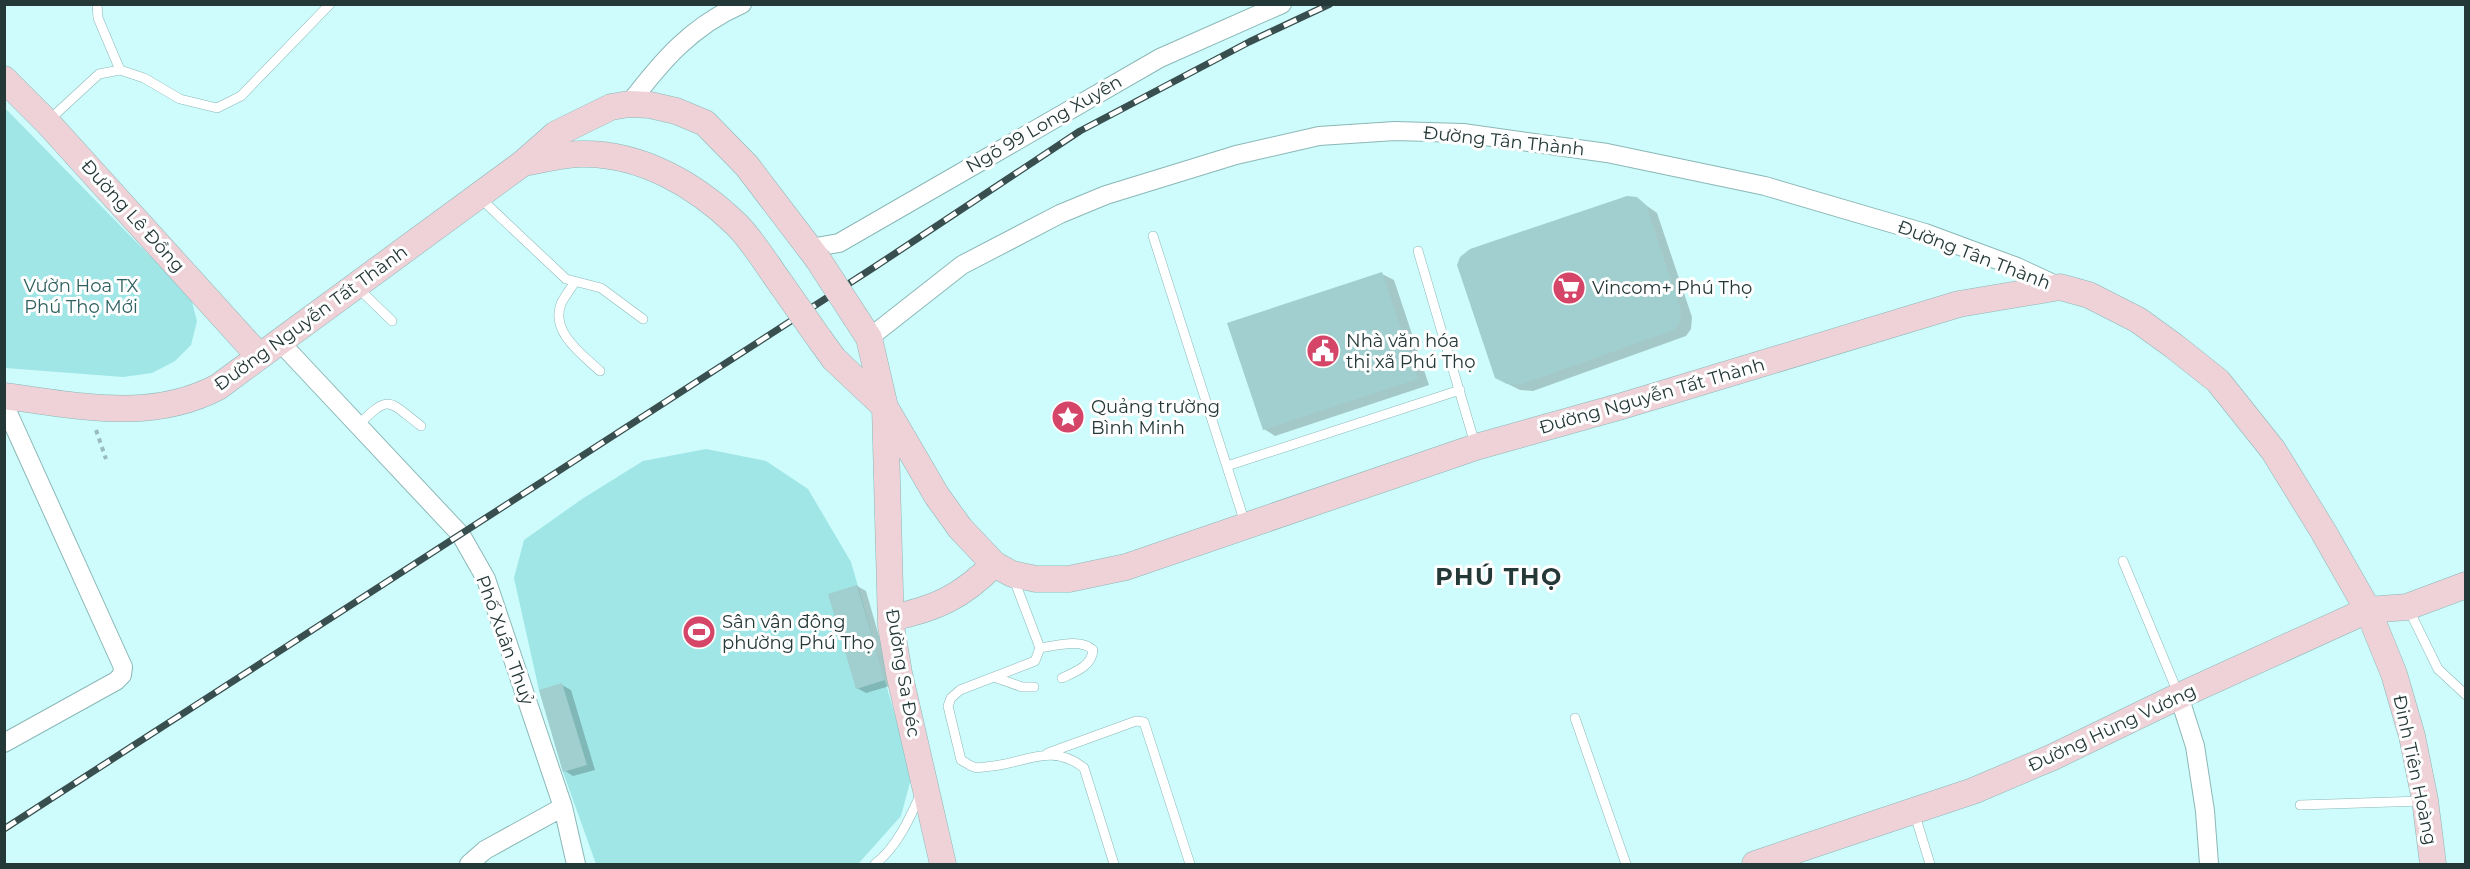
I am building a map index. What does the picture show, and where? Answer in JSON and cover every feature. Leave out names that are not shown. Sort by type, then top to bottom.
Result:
[{"type":"main road","name":"Đường Lê Đồng","points":[[4,79],[47,122],[259,356]]},
{"type":"main road","name":"Đường Nguyễn Tất Thành","points":[[4,396],[88,406],[152,408],[198,397],[218,387],[479,196],[523,163],[556,134],[611,107],[629,104],[650,105],[676,111],[705,123],[724,139],[813,253],[863,328]]},
{"type":"main road","name":"Đường Nguyễn Tất Thành","points":[[523,163],[582,154],[642,162],[677,179],[738,226],[834,360],[885,406]]},
{"type":"main road","name":"Đường Nguyễn Tất Thành","points":[[1003,569],[1036,579],[1069,579],[1126,567],[1476,447],[1959,304],[2060,287],[2089,295],[2138,320],[2218,381],[2272,450],[2323,531],[2368,610]]},
{"type":"main road","points":[[863,328],[885,406],[937,496],[960,528],[1003,569],[978,581],[949,600],[918,612],[891,618]]},
{"type":"main road","name":"Đường Sa Đéc","points":[[885,406],[891,618],[899,673],[943,864]]},
{"type":"main road","name":"Đường Hùng Vương","points":[[1755,864],[1973,791],[2053,757],[2179,696],[2368,610],[2407,607],[2466,585]]},
{"type":"main road","name":"Đinh Tiên Hoàng","points":[[2368,610],[2394,674],[2412,736],[2425,801],[2433,864]]},
{"type":"street","points":[[629,104],[672,50],[698,30],[742,4]]},
{"type":"street","name":"Ngõ 99 Long Xuyên","points":[[813,253],[839,243],[1160,58],[1282,4]]},
{"type":"street","name":"Đường Tân Thành","points":[[863,328],[962,265],[1060,214],[1106,195],[1236,155],[1319,136],[1395,131],[1463,133],[1607,153],[1766,186],[1925,233],[2017,267],[2060,287]]},
{"type":"street","name":"Phố Xuân Thuỷ","points":[[279,341],[461,535],[486,579],[563,807],[576,864]]},
{"type":"street","points":[[4,404],[123,667],[122,675],[116,681],[4,743]]},
{"type":"street","points":[[2179,696],[2195,746],[2205,812],[2209,864]]},
{"type":"street","points":[[469,864],[485,850],[563,807]]},
{"type":"lane","points":[[97,4],[98,18],[120,70]]},
{"type":"lane","points":[[47,122],[99,74],[120,70],[144,78],[180,99],[217,108],[241,96],[330,4]]},
{"type":"lane","points":[[479,196],[566,279],[574,283],[601,288],[643,319]]},
{"type":"lane","points":[[1153,236],[1246,525]]},
{"type":"lane","points":[[1419,251],[1476,447]]},
{"type":"lane","points":[[574,283],[560,305],[559,319],[566,339],[600,372]]},
{"type":"lane","points":[[356,286],[392,321]]},
{"type":"lane","points":[[1227,466],[1460,390]]},
{"type":"lane","points":[[358,425],[384,403],[391,404],[421,426]]},
{"type":"lane","points":[[2123,561],[2179,696]]},
{"type":"lane","points":[[1003,569],[1040,648],[1035,661],[960,690],[951,698],[948,706],[961,760],[975,768],[997,765],[1041,755],[1136,722],[1144,722],[1190,864]]},
{"type":"lane","points":[[2407,607],[2438,669],[2466,695]]},
{"type":"lane","points":[[1040,648],[1075,644],[1090,647],[1093,650],[1088,664],[1062,678]]},
{"type":"lane","points":[[994,677],[1022,687],[1034,687]]},
{"type":"lane","points":[[1575,718],[1626,864]]},
{"type":"lane","points":[[1041,755],[1062,755],[1084,768],[1114,864]]},
{"type":"lane","points":[[875,864],[886,856],[911,816],[924,786]]},
{"type":"lane","points":[[2300,805],[2425,801]]},
{"type":"lane","points":[[1914,811],[1930,864]]},
{"type":"path","points":[[88,406],[106,459]]},
{"type":"green space","name":"Vườn Hoa TX Phú Thọ Mới","points":[[4,107],[191,298],[197,321],[191,345],[175,361],[152,373],[123,377],[5,368]]},
{"type":"green space","name":"Sân vận động phường Phú Thọ","points":[[706,449],[766,461],[808,489],[851,562],[912,775],[901,816],[858,864],[596,864],[563,772],[539,690],[514,578],[524,540],[582,499],[643,461]]},
{"type":"building","name":"Vincom+ Phú Thọ","points":[[1627,196],[1637,197],[1646,205],[1681,310],[1680,322],[1674,330],[1520,385],[1507,384],[1495,378],[1457,265],[1460,257],[1470,249]]},
{"type":"building","name":"Nhà văn hóa thị xã Phú Thọ","points":[[1382,272],[1418,379],[1263,430],[1227,323]]},
{"type":"building","points":[[857,585],[885,680],[856,689],[828,594]]},
{"type":"building","points":[[562,683],[587,765],[563,772],[539,690]]},
{"type":"railway","points":[[4,829],[876,266],[1080,131],[1249,42],[1330,4]]},
{"type":"place","name":"Vincom+ Phú Thọ","points":[[1569,288]]},
{"type":"place","name":"Nhà văn hóa thị xã Phú Thọ","points":[[1323,351]]},
{"type":"place","name":"Quảng trường Bình Minh","points":[[1068,417]]},
{"type":"place","name":"Sân vận động phường Phú Thọ","points":[[699,632]]},
{"type":"district","name":"PHÚ THỌ","points":[[1499,576]]}]
